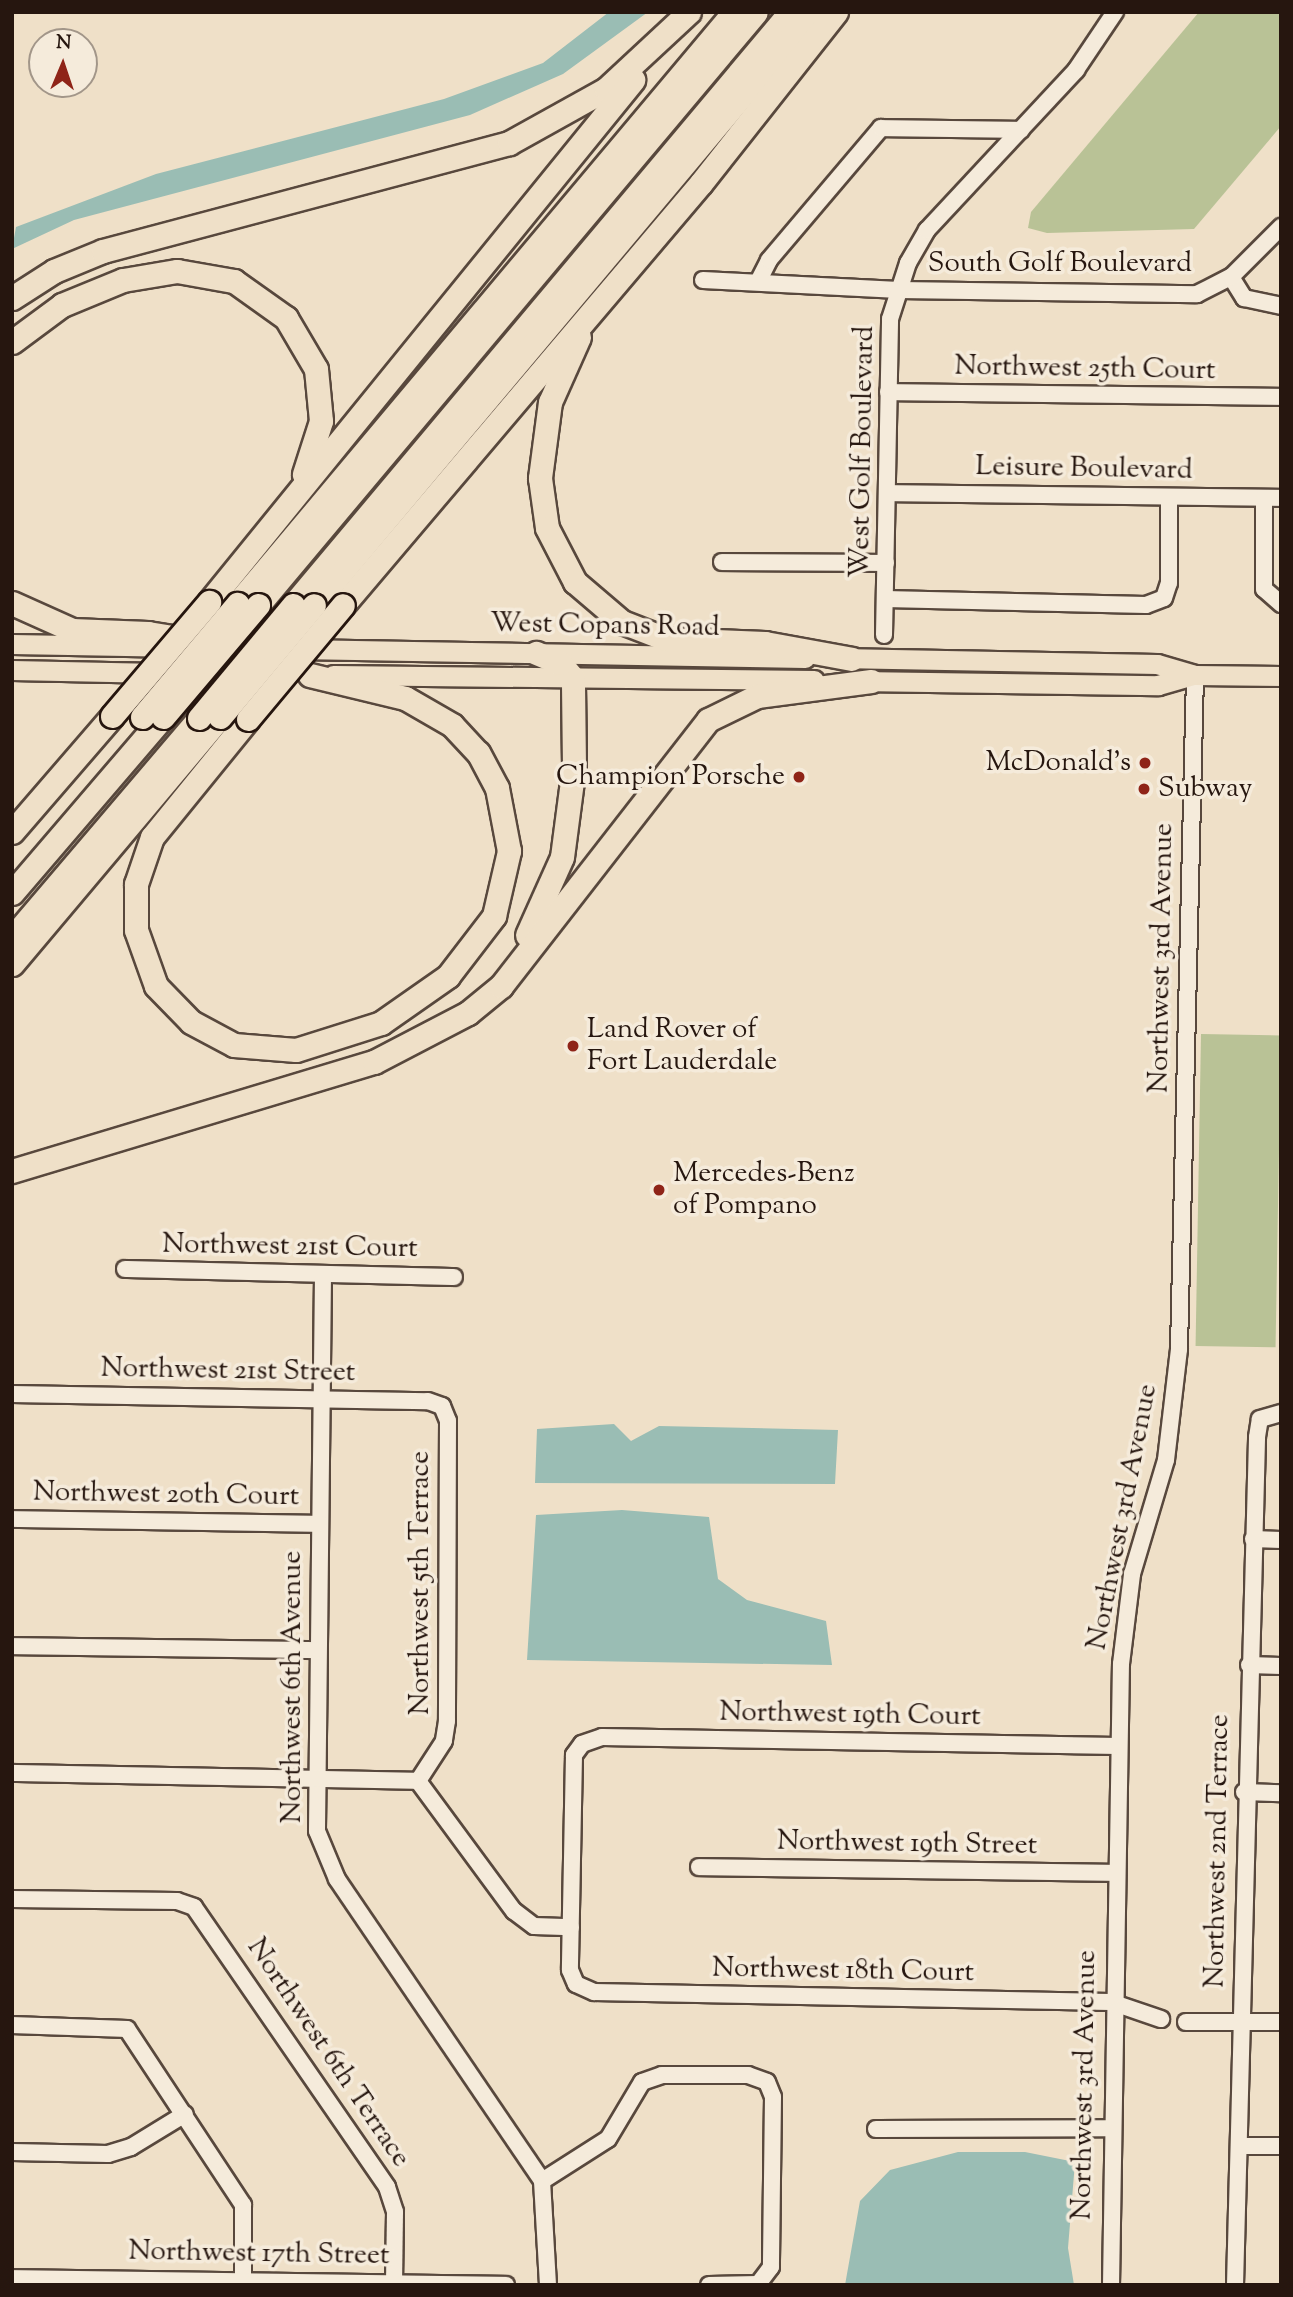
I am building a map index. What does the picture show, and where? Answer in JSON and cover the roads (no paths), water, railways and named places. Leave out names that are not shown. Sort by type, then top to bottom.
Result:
[{"type":"highway","points":[[247,605],[734,12]]},
{"type":"highway","points":[[12,873],[152,717],[756,12]]},
{"type":"highway","points":[[304,605],[790,12]]},
{"type":"highway","points":[[12,938],[209,717],[812,12]]},
{"type":"highway","points":[[310,675],[405,698],[452,725],[478,753],[498,788],[509,851],[494,916],[448,976],[381,1023],[296,1050],[246,1048],[191,1022],[156,986],[136,930],[136,884],[152,837],[343,605],[644,250],[836,12]]},
{"type":"highway","points":[[12,298],[54,271],[103,251],[509,143],[595,97],[683,19]]},
{"type":"highway","points":[[12,832],[209,602],[683,19]]},
{"type":"highway","points":[[644,250],[581,334],[550,402],[540,478],[555,550],[591,600],[644,632],[676,641],[765,643],[852,659]]},
{"type":"highway","points":[[12,342],[78,297],[150,274],[198,272],[257,293],[301,339],[321,391],[315,449],[271,526]]},
{"type":"highway","points":[[12,603],[72,629],[148,633],[241,648]]},
{"type":"highway","points":[[430,1034],[506,966],[555,875],[573,794],[573,678],[561,663],[536,653]]},
{"type":"highway","points":[[12,1171],[355,1068],[430,1034],[501,986],[708,720],[757,696],[871,681]]},
{"type":"highway","points":[[12,894],[152,717]]},
{"type":"highway","points":[[12,964],[209,717]]},
{"type":"main road","name":"West Copans Road","points":[[12,645],[1157,664],[1195,675],[1281,676]]},
{"type":"main road","name":"West Copans Road","points":[[12,670],[1158,685],[1195,675]]},
{"type":"street","name":"West Golf Boulevard","points":[[884,635],[890,319],[899,290],[927,230],[1076,70],[1115,12]]},
{"type":"street","points":[[759,281],[769,260],[881,128],[1021,130]]},
{"type":"street","name":"South Golf Boulevard","points":[[703,280],[899,290],[1197,295],[1231,277],[1281,227]]},
{"type":"street","points":[[1231,277],[1244,298],[1281,306]]},
{"type":"street","name":"Northwest 25th Court","points":[[888,392],[1281,397]]},
{"type":"street","name":"Leisure Boulevard","points":[[887,493],[1281,498]]},
{"type":"street","points":[[885,600],[1146,605],[1164,598],[1170,583],[1169,497]]},
{"type":"street","points":[[1264,498],[1264,589],[1276,602]]},
{"type":"street","points":[[722,562],[886,563]]},
{"type":"street","name":"Northwest 3rd Avenue","points":[[1111,2285],[1111,2002],[1118,1746],[1132,1574],[1166,1460],[1178,1361],[1195,675]]},
{"type":"street","name":"Northwest 21st Court","points":[[125,1269],[454,1277]]},
{"type":"street","name":"Northwest 6th Avenue","points":[[323,1275],[317,1831],[337,1879],[542,2181]]},
{"type":"street","name":"Northwest 21st Street","points":[[12,1394],[428,1401],[442,1406]]},
{"type":"street","name":"Northwest 5th Terrace","points":[[418,1780],[444,1741],[447,1721],[447,1421],[442,1406]]},
{"type":"street","name":"Northwest 2nd Terrace","points":[[1235,2285],[1244,1792],[1253,1539],[1260,1419],[1281,1413]]},
{"type":"street","name":"Northwest 20th Court","points":[[12,1519],[319,1524]]},
{"type":"street","points":[[1253,1539],[1281,1540]]},
{"type":"street","points":[[12,1646],[317,1650]]},
{"type":"street","points":[[1249,1665],[1281,1665]]},
{"type":"street","name":"Northwest 19th Court","points":[[571,1927],[574,1755],[582,1744],[602,1737],[1118,1746]]},
{"type":"street","points":[[12,1773],[418,1780],[523,1920],[571,1927]]},
{"type":"street","points":[[1244,1792],[1281,1793]]},
{"type":"street","name":"Northwest 19th Street","points":[[699,1867],[1115,1873]]},
{"type":"street","name":"Northwest 6th Terrace","points":[[12,1899],[177,1901],[194,1906],[387,2187],[395,2212],[394,2281]]},
{"type":"street","name":"Northwest 18th Court","points":[[571,1927],[570,1970],[576,1984],[594,1992],[1111,2002],[1161,2019]]},
{"type":"street","points":[[1186,2022],[1281,2022]]},
{"type":"street","points":[[12,2025],[127,2029],[243,2205],[243,2281]]},
{"type":"street","points":[[548,2285],[542,2181],[608,2139],[642,2082],[662,2075],[748,2075],[767,2082],[773,2097],[771,2267],[758,2284],[709,2285]]},
{"type":"street","points":[[12,2152],[108,2154],[131,2147],[185,2114]]},
{"type":"street","points":[[876,2129],[1110,2128]]},
{"type":"street","points":[[1239,2146],[1281,2146]]},
{"type":"street","name":"Northwest 17th Street","points":[[12,2278],[394,2281],[506,2285]]},
{"type":"water","points":[[609,12],[648,12],[563,74],[470,115],[74,220],[12,249],[16,227],[156,174],[444,99],[543,63]]},
{"type":"water","points":[[614,1424],[631,1441],[659,1426],[838,1430],[835,1484],[535,1483],[537,1429]]},
{"type":"water","points":[[622,1510],[709,1517],[718,1579],[747,1600],[826,1621],[832,1665],[527,1660],[536,1515]]},
{"type":"water","points":[[958,2152],[1025,2152],[1075,2162],[1068,2248],[1074,2285],[845,2285],[860,2201],[890,2170]]},
{"type":"place","name":"McDonald's","points":[[1145,763]]},
{"type":"place","name":"Champion Porsche","points":[[799,777]]},
{"type":"place","name":"Subway","points":[[1144,789]]},
{"type":"place","name":"Land Rover of Fort Lauderdale","points":[[573,1046]]},
{"type":"place","name":"Mercedes-Benz of Pompano","points":[[659,1190]]}]
